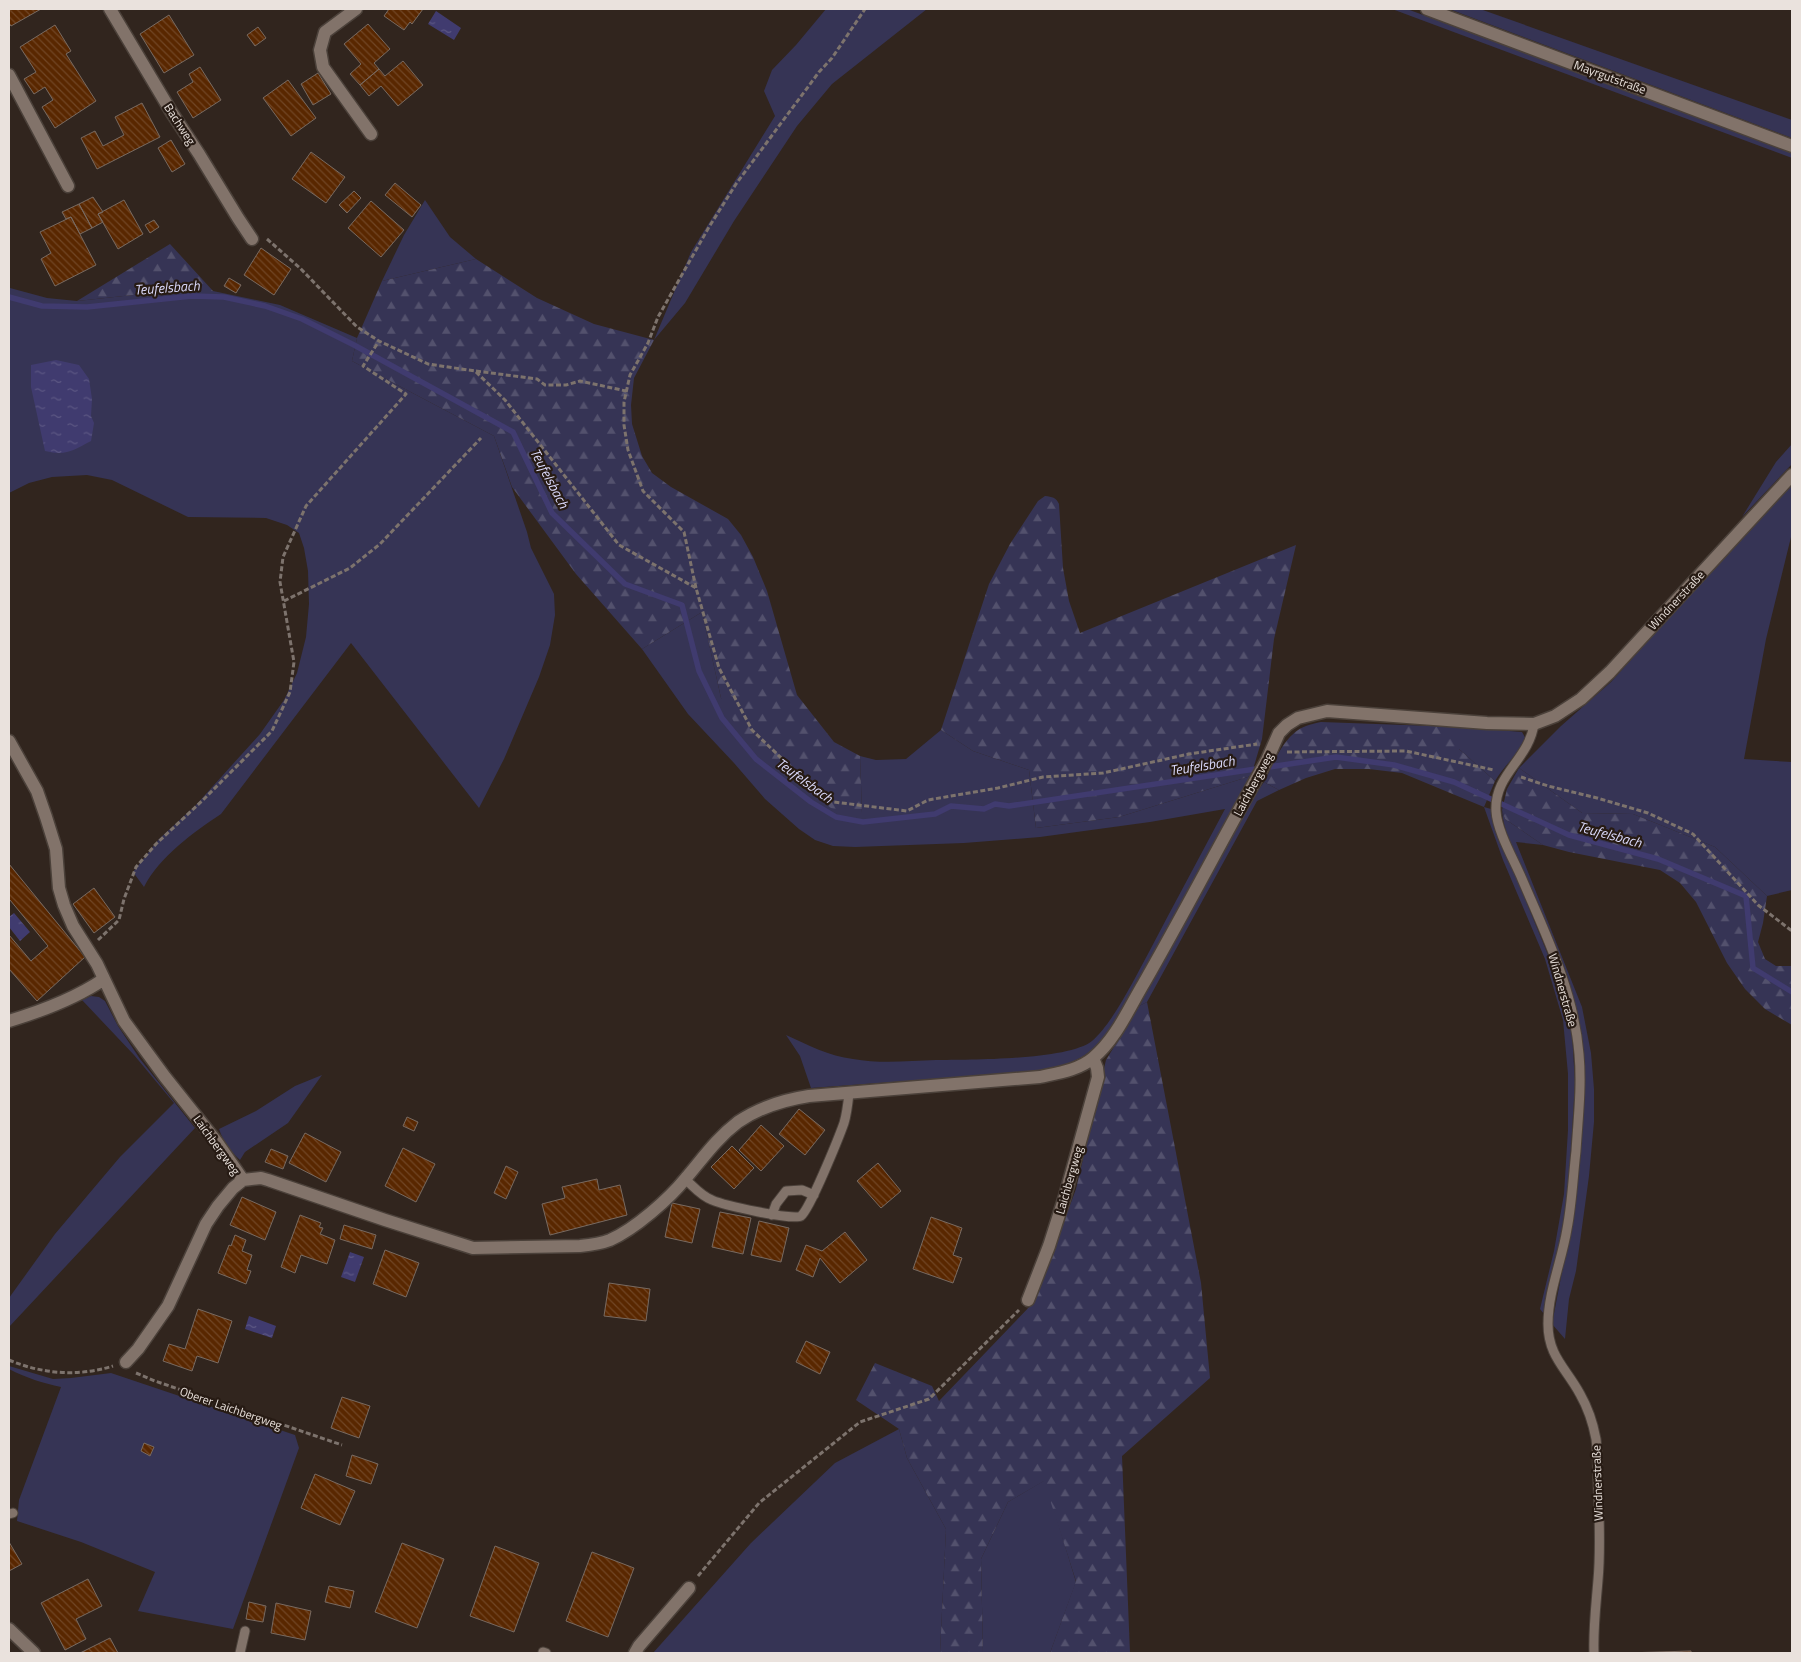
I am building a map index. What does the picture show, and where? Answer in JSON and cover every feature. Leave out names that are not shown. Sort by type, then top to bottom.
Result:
[{"type":"street","name":"Bachweg","points":[[110,9],[172,113],[252,239]]},
{"type":"street","points":[[356,9],[325,32],[320,50],[323,67],[371,134]]},
{"type":"street","name":"Mayrgutstraße","points":[[1427,9],[1792,146]]},
{"type":"street","points":[[9,75],[68,186]]},
{"type":"street","name":"Windnerstraße","points":[[1534,724],[1555,716],[1581,699],[1610,672],[1792,476]]},
{"type":"street","name":"Laichbergweg","points":[[9,741],[37,791],[56,849],[59,888],[73,926],[88,949],[124,1021],[164,1077],[216,1141],[243,1180],[261,1178],[442,1239],[467,1246],[484,1248],[580,1246],[610,1240],[640,1222],[685,1180],[706,1152],[738,1122],[769,1105],[790,1099],[1040,1077],[1074,1068],[1093,1058],[1104,1048],[1114,1034],[1148,975],[1267,760],[1279,733],[1287,724],[1298,718],[1327,711],[1487,723],[1534,724]]},
{"type":"street","points":[[9,1022],[48,1009],[91,988],[104,979]]},
{"type":"street","name":"Laichbergweg","points":[[1028,1300],[1055,1229],[1098,1077],[1093,1058]]},
{"type":"street","points":[[126,1362],[138,1349],[168,1306],[206,1224],[233,1188],[243,1180]]},
{"type":"street","points":[[635,1653],[689,1588]]},
{"type":"street","points":[[9,1629],[34,1653]]},
{"type":"lane","name":"Windnerstraße","points":[[1534,724],[1530,742],[1496,793],[1496,813],[1502,833],[1554,954],[1574,1020],[1579,1054],[1578,1126],[1571,1200],[1567,1230],[1552,1294],[1548,1320],[1548,1336],[1559,1364],[1579,1392],[1589,1413],[1596,1440],[1599,1553],[1594,1616],[1594,1653]]},
{"type":"lane","points":[[685,1180],[704,1196],[714,1201],[772,1215],[796,1218],[802,1215],[814,1195],[844,1123],[849,1093]]},
{"type":"lane","points":[[772,1215],[776,1204],[786,1191],[802,1190],[814,1195]]},
{"type":"lane","points":[[240,1653],[245,1631]]},
{"type":"path","points":[[865,9],[832,58],[813,79],[736,184],[658,317],[648,343],[630,375],[624,402],[624,425],[631,458],[643,491],[684,532],[696,588],[719,668],[752,730],[826,801],[907,811],[928,800],[998,788],[1043,777],[1103,773],[1189,754],[1252,744],[1273,746],[1286,752],[1406,751],[1508,773],[1548,786],[1648,813],[1693,834],[1758,905],[1792,931]]},
{"type":"path","points":[[252,239],[263,236],[300,268],[357,328],[378,343],[428,364],[537,379],[545,385],[566,385],[580,381],[626,390]]},
{"type":"path","points":[[88,949],[119,920],[124,899],[136,867],[156,844],[272,731],[290,692],[294,662],[280,582],[283,558],[306,506],[406,394],[363,366],[378,343]]},
{"type":"path","points":[[475,370],[505,400],[619,545],[696,588]]},
{"type":"path","points":[[284,601],[350,568],[380,544],[481,438]]},
{"type":"path","points":[[689,1588],[759,1503],[860,1422],[929,1399],[1028,1300]]},
{"type":"path","points":[[9,1360],[23,1366],[50,1372],[95,1370],[126,1362]]},
{"type":"path","name":"Oberer Laichbergweg","points":[[126,1362],[138,1375],[342,1446]]},
{"type":"green space","points":[[826,9],[927,9],[832,84],[797,126],[734,221],[685,303],[654,340],[691,252],[775,116],[764,91],[772,70]]},
{"type":"green space","points":[[1392,9],[1407,9],[1792,152],[1792,158]]},
{"type":"green space","points":[[1449,9],[1480,9],[1792,120],[1792,138]]},
{"type":"green space","points":[[425,200],[450,237],[476,259],[382,281],[404,235]]},
{"type":"green space","points":[[170,244],[213,291],[170,291],[77,301]]},
{"type":"green space","points":[[476,259],[537,298],[594,324],[654,340],[634,378],[631,405],[632,424],[642,456],[652,473],[671,487],[728,519],[741,535],[753,557],[767,591],[797,695],[834,742],[860,756],[862,814],[831,808],[745,742],[721,698],[702,612],[642,649],[576,574],[512,487],[494,436],[352,361],[357,338],[382,281]]},
{"type":"green space","points":[[10,288],[47,298],[77,301],[170,291],[213,291],[280,305],[357,338],[352,361],[494,436],[531,548],[554,594],[555,615],[550,645],[539,677],[504,759],[479,808],[351,643],[221,814],[168,855],[144,887],[133,872],[159,839],[195,806],[260,734],[284,700],[297,673],[306,637],[309,604],[308,571],[304,548],[299,533],[287,525],[266,518],[188,517],[112,480],[87,475],[52,477],[29,483],[9,493]]},
{"type":"green space","points":[[1792,444],[1792,464],[1742,517],[1776,462]]},
{"type":"green space","points":[[1792,484],[1792,533],[1766,639],[1744,759],[1792,762],[1792,890],[1767,896],[1715,847],[1633,814],[1582,813],[1519,768],[1561,726],[1611,682]]},
{"type":"green space","points":[[1045,496],[1052,497],[1059,504],[1063,568],[1069,601],[1080,633],[1296,545],[1274,639],[1262,739],[1251,776],[1119,817],[1036,828],[1029,770],[973,751],[941,730],[989,584],[1010,544],[1038,501]]},
{"type":"green space","points":[[702,612],[721,698],[862,813],[860,756],[876,760],[906,759],[941,730],[973,751],[1029,770],[1036,828],[1119,817],[1251,776],[1118,1019],[1094,1048],[1078,1059],[1042,1071],[811,1088],[800,1056],[786,1035],[819,1050],[836,1055],[853,1059],[894,1062],[1018,1058],[1063,1052],[1092,1041],[1108,1023],[1138,974],[1225,809],[1150,822],[1040,837],[964,843],[855,847],[833,846],[815,840],[799,829],[765,799],[688,714],[642,649]]},
{"type":"green space","points":[[1321,722],[1459,727],[1459,749],[1495,781],[1484,807],[1402,773],[1369,769],[1335,769],[1306,778],[1279,790],[1264,782],[1280,750],[1292,735],[1306,726]]},
{"type":"green space","points":[[1459,727],[1522,732],[1526,739],[1495,781],[1459,749]]},
{"type":"green space","points":[[1519,768],[1582,813],[1633,814],[1715,847],[1767,896],[1758,942],[1765,959],[1776,966],[1792,966],[1792,1025],[1765,1009],[1745,989],[1727,963],[1696,902],[1680,883],[1660,870],[1543,845],[1505,819],[1502,810],[1507,789]]},
{"type":"green space","points":[[1264,782],[1279,790],[1257,801],[1147,1002],[1139,1006],[1249,803]]},
{"type":"green space","points":[[1484,807],[1491,809],[1496,828],[1555,972],[1572,1033],[1575,1083],[1569,1181],[1561,1238],[1544,1314],[1540,1309],[1554,1251],[1564,1194],[1568,1130],[1568,1074],[1563,1020],[1545,959],[1503,860]]},
{"type":"green space","points":[[1502,810],[1505,819],[1543,845],[1516,842],[1582,1007],[1591,1053],[1594,1122],[1589,1176],[1576,1271],[1569,1299],[1565,1339],[1552,1324],[1565,1256],[1581,1048],[1519,863],[1506,831]]},
{"type":"green space","points":[[91,996],[99,997],[105,1001],[118,1026],[140,1059],[195,1128],[9,1327],[9,1298],[55,1234],[120,1157],[174,1103],[134,1055],[82,1000]]},
{"type":"green space","points":[[1147,1002],[1201,1283],[1210,1378],[1122,1456],[1130,1653],[1050,1653],[1076,1581],[1044,1481],[1008,1502],[981,1559],[983,1653],[940,1653],[946,1529],[907,1458],[899,1429],[856,1400],[875,1363],[932,1386],[939,1401],[1034,1302],[1076,1189],[1106,1060],[1139,1006]]},
{"type":"green space","points":[[322,1075],[288,1123],[245,1152],[240,1160],[225,1142],[219,1129],[256,1111],[295,1086]]},
{"type":"green space","points":[[9,1366],[53,1379],[111,1373],[295,1435],[299,1448],[233,1629],[138,1611],[155,1572],[81,1542],[17,1521],[19,1500],[61,1387],[22,1375],[9,1369]]},
{"type":"green space","points":[[899,1429],[907,1458],[946,1529],[940,1653],[653,1653],[751,1543],[835,1463]]},
{"type":"green space","points":[[1045,1480],[1076,1582],[1050,1653],[983,1653],[981,1559],[1008,1502]]},
{"type":"water","points":[[436,11],[461,28],[454,40],[428,24]]},
{"type":"water","points":[[56,360],[79,365],[89,379],[92,399],[91,416],[94,423],[91,441],[64,453],[45,451],[31,387],[31,365]]},
{"type":"water","points":[[14,913],[30,932],[20,941],[9,927],[9,917]]},
{"type":"water","points":[[350,1252],[364,1257],[355,1282],[341,1277]]},
{"type":"water","points":[[249,1316],[276,1326],[272,1338],[245,1329]]},
{"type":"building","points":[[9,9],[41,9],[11,26],[9,23]]},
{"type":"building","points":[[389,9],[423,9],[412,24],[410,22],[404,30],[384,16]]},
{"type":"building","points":[[169,15],[194,55],[164,73],[140,34]]},
{"type":"building","points":[[368,24],[390,49],[374,63],[379,69],[360,85],[350,74],[361,64],[344,44]]},
{"type":"building","points":[[55,25],[71,51],[66,54],[96,101],[55,128],[42,107],[53,100],[45,87],[34,94],[24,79],[36,72],[20,47]]},
{"type":"building","points":[[258,27],[266,38],[255,46],[247,35]]},
{"type":"building","points":[[403,61],[423,85],[398,106],[381,86],[369,96],[360,85],[379,69],[385,76]]},
{"type":"building","points":[[200,67],[221,100],[193,118],[177,92],[193,82],[189,74]]},
{"type":"building","points":[[318,73],[331,94],[313,105],[301,84]]},
{"type":"building","points":[[288,80],[316,118],[291,136],[263,98]]},
{"type":"building","points":[[142,103],[160,137],[97,169],[81,138],[95,131],[103,146],[124,135],[115,117]]},
{"type":"building","points":[[171,140],[185,164],[172,172],[158,148]]},
{"type":"building","points":[[311,152],[345,177],[326,203],[292,179]]},
{"type":"building","points":[[395,183],[421,205],[412,217],[385,195]]},
{"type":"building","points":[[354,191],[361,198],[347,213],[339,205]]},
{"type":"building","points":[[93,197],[103,212],[98,214],[103,222],[92,228],[79,204]]},
{"type":"building","points":[[124,200],[143,234],[118,249],[98,214]]},
{"type":"building","points":[[371,201],[404,230],[381,257],[348,228]]},
{"type":"building","points":[[79,204],[92,228],[80,234],[71,217],[66,219],[62,212]]},
{"type":"building","points":[[71,217],[96,265],[55,286],[41,259],[51,253],[40,232]]},
{"type":"building","points":[[154,220],[159,227],[150,233],[145,225]]},
{"type":"building","points":[[261,248],[291,269],[274,295],[244,275]]},
{"type":"building","points":[[229,278],[241,285],[236,293],[224,286]]},
{"type":"building","points":[[9,864],[85,957],[37,1001],[9,969],[9,935],[31,961],[48,946],[9,901]]},
{"type":"building","points":[[94,888],[115,917],[94,933],[73,904]]},
{"type":"building","points":[[799,1109],[825,1130],[805,1155],[779,1134]]},
{"type":"building","points":[[407,1117],[418,1122],[414,1131],[403,1126]]},
{"type":"building","points":[[761,1125],[784,1146],[761,1171],[739,1150]]},
{"type":"building","points":[[305,1133],[341,1152],[326,1182],[289,1163]]},
{"type":"building","points":[[732,1146],[754,1168],[734,1189],[711,1167]]},
{"type":"building","points":[[403,1148],[435,1164],[416,1202],[385,1186]]},
{"type":"building","points":[[271,1149],[288,1156],[283,1169],[265,1162]]},
{"type":"building","points":[[878,1163],[901,1191],[881,1208],[857,1181]]},
{"type":"building","points":[[506,1166],[518,1172],[506,1199],[494,1193]]},
{"type":"building","points":[[597,1179],[599,1190],[620,1185],[627,1215],[550,1235],[542,1204],[565,1198],[562,1187]]},
{"type":"building","points":[[242,1197],[276,1212],[265,1240],[230,1225]]},
{"type":"building","points":[[672,1203],[700,1209],[692,1243],[665,1237]]},
{"type":"building","points":[[720,1212],[751,1218],[743,1254],[712,1247]]},
{"type":"building","points":[[300,1215],[321,1223],[319,1227],[323,1228],[320,1234],[335,1240],[327,1264],[301,1255],[295,1273],[281,1267]]},
{"type":"building","points":[[931,1217],[962,1228],[953,1255],[962,1258],[953,1283],[913,1269]]},
{"type":"building","points":[[759,1221],[789,1228],[781,1262],[751,1255]]},
{"type":"building","points":[[344,1225],[376,1235],[372,1249],[340,1239]]},
{"type":"building","points":[[845,1232],[867,1260],[840,1283],[820,1258],[813,1277],[796,1270],[806,1245],[822,1251]]},
{"type":"building","points":[[235,1235],[246,1240],[242,1251],[252,1255],[247,1270],[251,1271],[246,1284],[218,1273]]},
{"type":"building","points":[[385,1250],[419,1263],[406,1297],[373,1284]]},
{"type":"building","points":[[609,1283],[650,1289],[646,1321],[604,1316]]},
{"type":"building","points":[[198,1309],[232,1321],[218,1363],[197,1356],[192,1371],[163,1361],[169,1344],[185,1349]]},
{"type":"building","points":[[806,1341],[830,1352],[820,1374],[796,1362]]},
{"type":"building","points":[[342,1397],[370,1406],[359,1438],[331,1428]]},
{"type":"building","points":[[144,1443],[154,1447],[150,1456],[141,1451]]},
{"type":"building","points":[[352,1455],[378,1464],[371,1484],[346,1476]]},
{"type":"building","points":[[315,1474],[355,1491],[340,1525],[301,1508]]},
{"type":"building","points":[[9,1542],[22,1564],[9,1571]]},
{"type":"building","points":[[402,1543],[444,1559],[417,1628],[375,1612]]},
{"type":"building","points":[[495,1546],[539,1563],[514,1632],[470,1616]]},
{"type":"building","points":[[592,1552],[634,1568],[608,1637],[566,1621]]},
{"type":"building","points":[[88,1579],[102,1606],[76,1619],[86,1639],[65,1650],[41,1603]]},
{"type":"building","points":[[329,1586],[354,1591],[350,1608],[325,1602]]},
{"type":"building","points":[[249,1602],[266,1606],[263,1622],[246,1619]]},
{"type":"building","points":[[276,1603],[311,1611],[305,1640],[271,1633]]},
{"type":"building","points":[[110,1638],[118,1653],[80,1653]]},
{"type":"building","points":[[1691,1651],[1691,1653],[1625,1653]]},
{"type":"waterway","name":"Teufelsbach","points":[[9,297],[42,306],[87,307],[192,296],[224,297],[265,306],[302,319],[354,345],[513,432],[552,513],[625,584],[682,605],[699,671],[722,718],[756,759],[811,802],[836,817],[863,822],[935,814],[951,806],[984,809],[995,804],[1009,806],[1336,757],[1394,765],[1454,782],[1569,835],[1658,859],[1746,896],[1753,968],[1792,992]]}]
